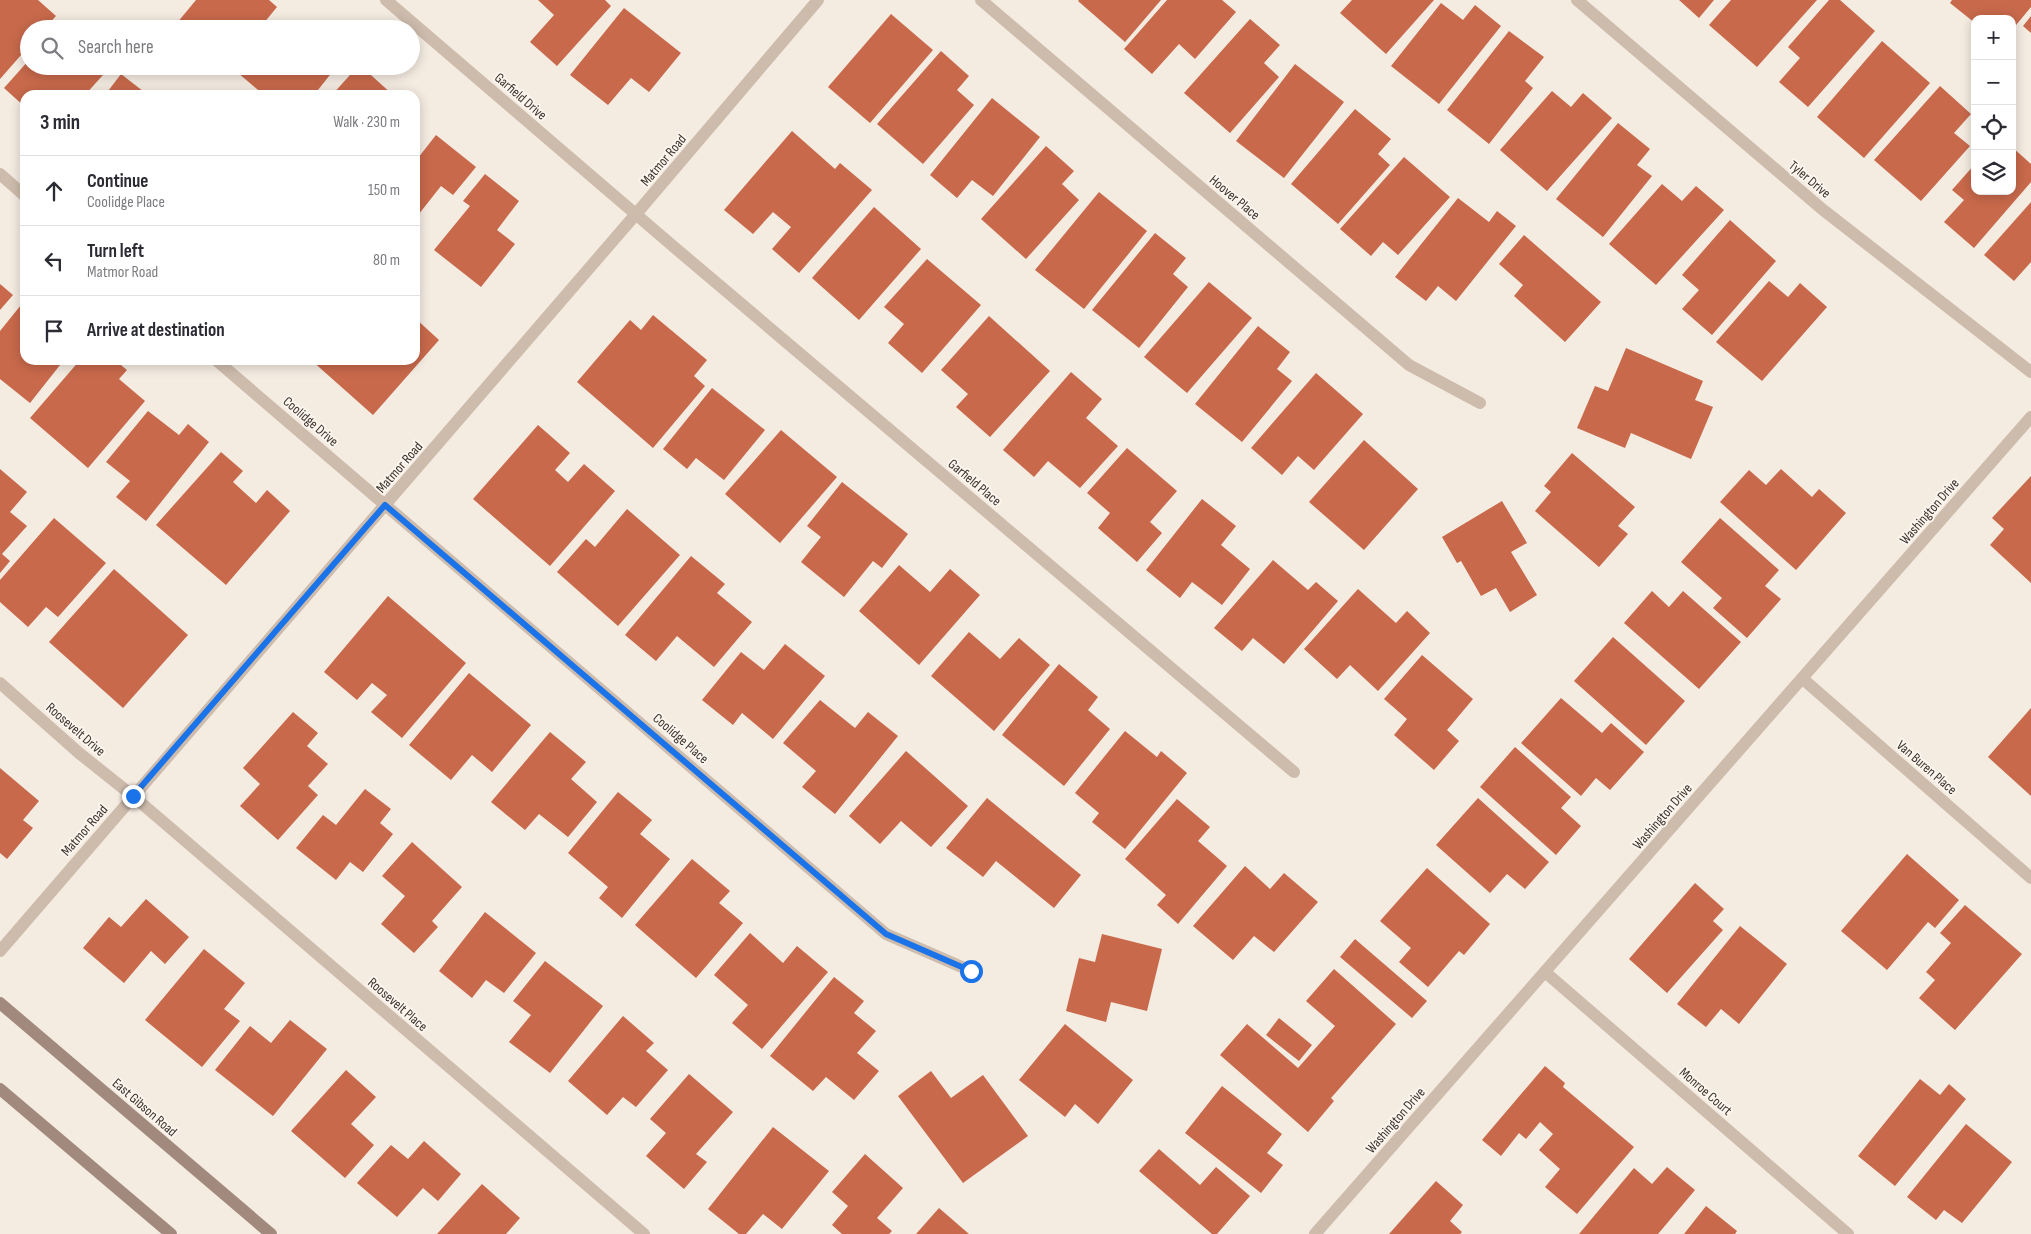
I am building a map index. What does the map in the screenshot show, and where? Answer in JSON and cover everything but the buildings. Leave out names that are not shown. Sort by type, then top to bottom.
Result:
[{"type":"main road","name":"East Gibson Road","points":[[0,1003],[271,1234]]},
{"type":"main road","points":[[0,1089],[171,1234]]},
{"type":"street","name":"Garfield Drive","points":[[386,0],[409,20]]},
{"type":"street","name":"Matmor Road","points":[[0,951],[636,214],[818,0]]},
{"type":"street","name":"Hoover Place","points":[[981,0],[1409,365],[1480,402]]},
{"type":"street","name":"Tyler Drive","points":[[1577,0],[1822,210],[2031,372]]},
{"type":"street","name":"Garfield Drive","points":[[420,29],[636,214]]},
{"type":"street","points":[[0,174],[20,192]]},
{"type":"street","name":"Garfield Place","points":[[636,214],[1294,772]]},
{"type":"street","name":"Coolidge Drive","points":[[222,365],[385,505]]},
{"type":"street","name":"Washington Drive","points":[[1315,1234],[2031,417]]},
{"type":"street","name":"Coolidge Place","points":[[385,505],[886,934],[971,971]]},
{"type":"street","name":"Van Buren Place","points":[[1803,679],[2031,878]]},
{"type":"street","name":"Roosevelt Drive","points":[[0,682],[79,753],[133,796]]},
{"type":"street","name":"Roosevelt Place","points":[[133,796],[644,1234]]},
{"type":"street","name":"Monroe Court","points":[[1545,972],[1848,1234]]},
{"type":"route","points":[[133,796],[385,505],[886,934],[971,971]]}]
